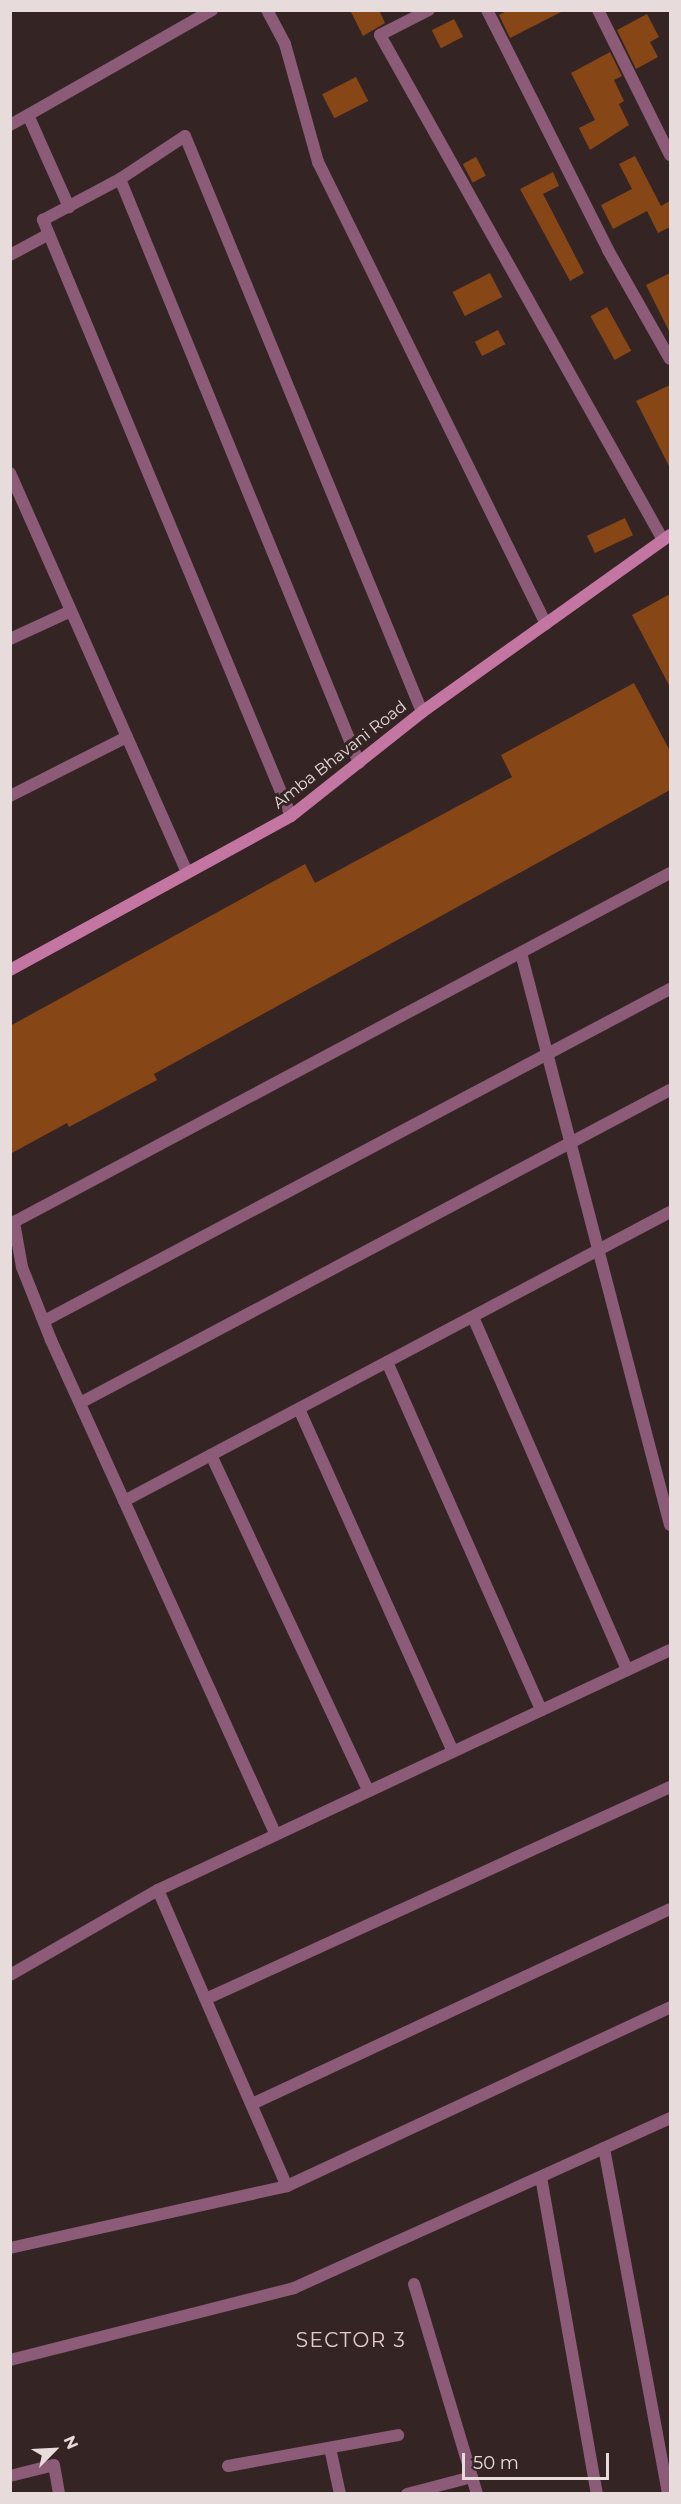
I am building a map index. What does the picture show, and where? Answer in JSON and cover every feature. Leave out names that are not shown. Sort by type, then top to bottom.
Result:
[{"type":"street","points":[[10,125],[212,10]]},
{"type":"street","points":[[267,10],[285,44],[318,162],[546,624]]},
{"type":"street","points":[[429,10],[380,35],[667,538]]},
{"type":"street","points":[[487,10],[608,250],[670,359]]},
{"type":"street","points":[[598,10],[670,155]]},
{"type":"street","points":[[28,115],[69,207]]},
{"type":"street","points":[[291,816],[43,220],[120,179],[185,136],[422,712]]},
{"type":"street","points":[[120,179],[359,763]]},
{"type":"street","points":[[10,255],[49,234]]},
{"type":"street","points":[[12,480],[187,873]]},
{"type":"street","name":"Amba Bhavani Road","points":[[10,970],[291,816],[422,712],[667,538]]},
{"type":"street","points":[[10,639],[71,611]]},
{"type":"street","points":[[10,796],[127,737]]},
{"type":"street","points":[[276,1833],[44,1321],[22,1267],[14,1222],[670,873]]},
{"type":"street","points":[[521,953],[670,1525]]},
{"type":"street","points":[[44,1321],[670,989]]},
{"type":"street","points":[[80,1403],[670,1090]]},
{"type":"street","points":[[124,1501],[670,1212]]},
{"type":"street","points":[[473,1317],[627,1671]]},
{"type":"street","points":[[387,1362],[541,1710]]},
{"type":"street","points":[[299,1409],[453,1751]]},
{"type":"street","points":[[210,1455],[368,1790]]},
{"type":"street","points":[[10,1975],[158,1890],[670,1650]]},
{"type":"street","points":[[208,1998],[670,1787]]},
{"type":"street","points":[[158,1890],[208,1998],[287,2186]]},
{"type":"street","points":[[252,2104],[670,1910]]},
{"type":"street","points":[[10,2248],[287,2186],[670,2007]]},
{"type":"street","points":[[10,2360],[294,2288],[670,2118]]},
{"type":"street","points":[[604,2148],[668,2493]]},
{"type":"street","points":[[541,2177],[597,2493]]},
{"type":"street","points":[[414,2284],[477,2493]]},
{"type":"street","points":[[228,2466],[398,2435]]},
{"type":"street","points":[[330,2448],[340,2493]]},
{"type":"street","points":[[10,2476],[54,2465],[59,2493]]},
{"type":"street","points":[[407,2493],[472,2477]]},
{"type":"building","points":[[350,10],[379,10],[385,23],[363,36]]},
{"type":"building","points":[[508,10],[565,10],[510,38],[499,15]]},
{"type":"building","points":[[647,14],[659,37],[650,42],[658,57],[636,69],[617,30]]},
{"type":"building","points":[[454,19],[463,37],[441,48],[432,30]]},
{"type":"building","points":[[610,52],[622,76],[614,80],[624,101],[619,104],[629,125],[590,150],[579,128],[595,120],[571,73]]},
{"type":"building","points":[[356,77],[368,101],[334,118],[322,94]]},
{"type":"building","points":[[635,156],[661,206],[670,201],[670,227],[658,233],[647,211],[613,229],[601,205],[632,189],[619,164]]},
{"type":"building","points":[[476,157],[486,176],[473,183],[463,164]]},
{"type":"building","points":[[553,172],[559,186],[543,194],[584,273],[570,281],[520,189]]},
{"type":"building","points":[[490,273],[502,297],[465,316],[453,292]]},
{"type":"building","points":[[670,273],[670,333],[646,285]]},
{"type":"building","points":[[607,307],[631,351],[615,360],[590,316]]},
{"type":"building","points":[[498,330],[505,344],[482,356],[475,342]]},
{"type":"building","points":[[670,385],[670,468],[636,401]]},
{"type":"building","points":[[625,518],[633,535],[595,553],[587,536]]},
{"type":"building","points":[[670,594],[670,687],[632,615]]},
{"type":"building","points":[[634,683],[670,751],[670,790],[154,1074],[157,1080],[69,1127],[67,1123],[10,1154],[10,1026],[305,864],[315,883],[512,777],[501,755]]},
{"type":"district","name":"SECTOR 3","points":[[351,2340]]}]
